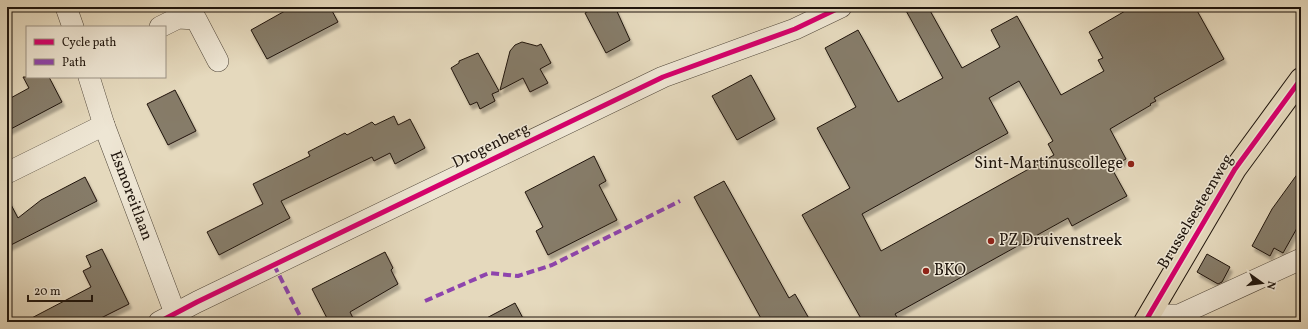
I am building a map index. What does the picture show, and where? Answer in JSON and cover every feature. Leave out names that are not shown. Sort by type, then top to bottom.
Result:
[{"type":"main road","name":"Brusselsesteenweg","points":[[1148,316],[1236,169],[1301,79]]},
{"type":"street","points":[[66,7],[73,26]]},
{"type":"street","name":"Drogenberg","points":[[167,318],[663,77],[795,29],[841,7]]},
{"type":"street","points":[[162,26],[178,18],[196,19],[218,61]]},
{"type":"street","name":"Esmoreitlaan","points":[[89,78],[167,318]]},
{"type":"street","points":[[7,172],[104,125]]},
{"type":"street","points":[[1148,316],[1179,315],[1301,259]]},
{"type":"building","points":[[292,7],[330,7],[338,22],[267,59],[251,30]]},
{"type":"building","points":[[596,7],[615,7],[630,40],[606,53],[585,13]]},
{"type":"building","points":[[904,7],[928,7],[962,68],[1000,47],[991,30],[1017,16],[1061,95],[1104,71],[1098,60],[1103,58],[1089,32],[1132,7],[1195,7],[1224,59],[1154,98],[1156,101],[1150,104],[1151,105],[1110,129],[1126,159],[1111,167],[1127,196],[1072,226],[1068,218],[895,314],[900,322],[863,322],[802,215],[850,188],[817,128],[856,107],[825,48],[858,30],[898,102],[943,78]],"holes":[[[1019,81],[1053,141],[1048,144],[1054,155],[881,251],[862,214],[1008,133],[989,98]]]},
{"type":"building","points":[[522,42],[537,46],[541,44],[551,63],[540,69],[548,83],[530,92],[523,78],[500,90],[510,51],[515,45]]},
{"type":"building","points":[[478,53],[499,91],[492,94],[495,101],[480,109],[477,102],[470,105],[451,68],[459,63],[459,61]]},
{"type":"building","points":[[751,75],[775,119],[737,140],[712,96]]},
{"type":"building","points":[[23,77],[50,78],[62,102],[7,131],[7,100],[29,88]]},
{"type":"building","points":[[175,90],[196,131],[168,145],[147,104]]},
{"type":"building","points":[[394,116],[398,125],[410,119],[425,148],[395,164],[390,153],[374,161],[372,157],[281,201],[290,218],[219,255],[207,232],[263,204],[253,184],[310,156],[308,152],[345,133],[347,135],[372,122],[375,125]]},
{"type":"building","points":[[594,156],[606,181],[599,185],[617,220],[548,255],[536,231],[543,227],[525,192]]},
{"type":"building","points":[[1301,169],[1301,221],[1283,253],[1274,248],[1270,256],[1252,246],[1272,209]]},
{"type":"building","points":[[85,177],[97,201],[7,247],[7,197],[18,218],[41,200]]},
{"type":"building","points":[[724,181],[789,298],[795,294],[811,322],[763,322],[694,197]]},
{"type":"building","points":[[102,249],[129,304],[93,322],[24,322],[91,287],[83,271],[91,267],[86,256]]},
{"type":"building","points":[[385,252],[393,268],[391,270],[398,284],[350,312],[355,322],[329,322],[312,289]]},
{"type":"building","points":[[1207,254],[1230,267],[1222,282],[1218,284],[1197,272]]},
{"type":"building","points":[[515,303],[525,322],[479,322]]},
{"type":"marked path","points":[[425,301],[489,273],[518,276],[552,265],[680,201]]},
{"type":"marked path","points":[[274,265],[303,322]]},
{"type":"cycle path","points":[[159,322],[197,302],[663,77],[795,29],[841,7]]},
{"type":"cycle path","points":[[1145,322],[1235,169],[1301,79]]},
{"type":"place","name":"Sint-Martinuscollege","points":[[1131,164]]},
{"type":"place","name":"PZ Druivenstreek","points":[[991,241]]},
{"type":"place","name":"BKO","points":[[926,271]]}]
